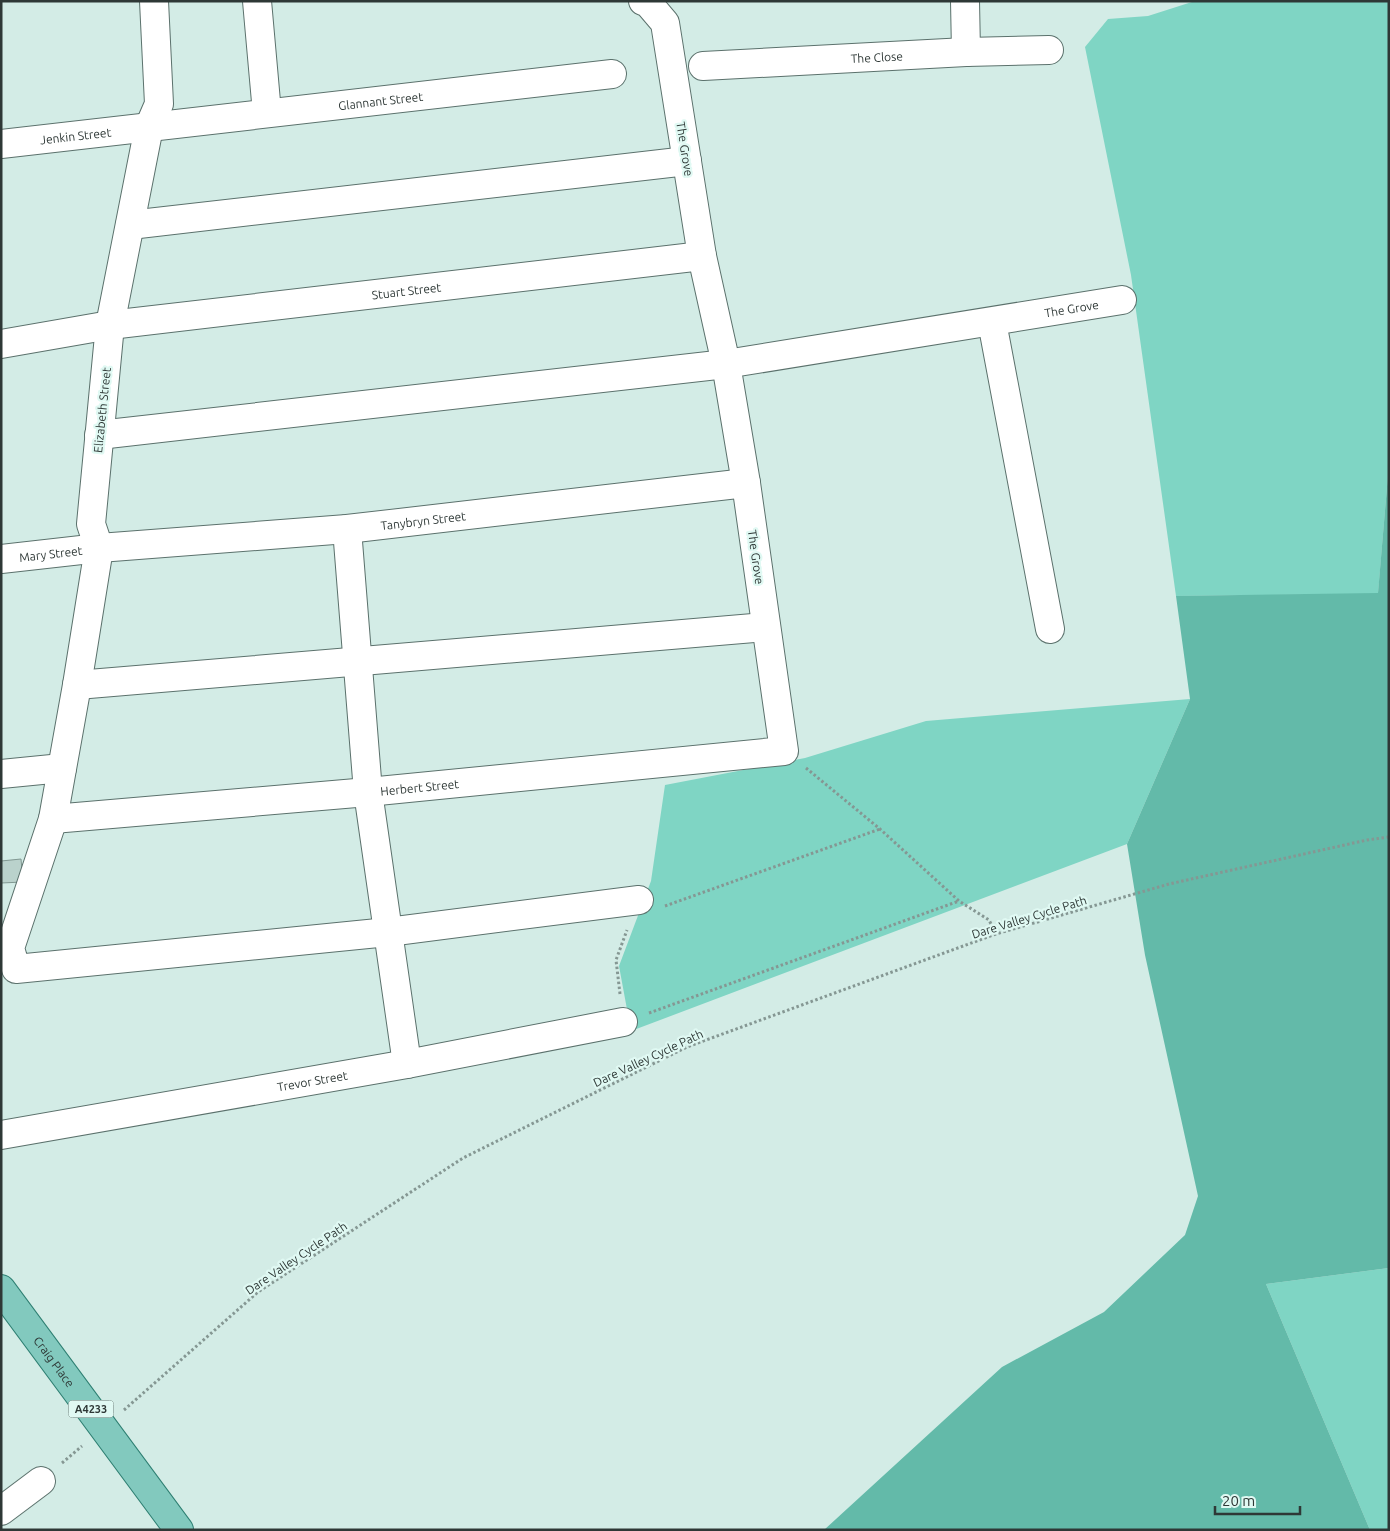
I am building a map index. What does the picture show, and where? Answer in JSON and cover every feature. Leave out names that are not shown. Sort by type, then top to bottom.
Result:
[{"type":"main road","name":"Craig Place","points":[[1,1289],[179,1530]]},
{"type":"street","name":"Elizabeth Street","points":[[154,1],[159,104],[149,127],[110,325],[91,524],[99,548],[53,819],[10,948],[16,969],[388,932]]},
{"type":"street","points":[[257,1],[267,114]]},
{"type":"street","name":"The Grove","points":[[643,1],[648,3],[665,23],[702,256],[726,364],[746,483],[784,751]]},
{"type":"street","points":[[965,1],[966,52]]},
{"type":"street","name":"The Close","points":[[703,66],[966,52],[1049,50]]},
{"type":"street","name":"Glannant Street","points":[[149,127],[612,74]]},
{"type":"street","name":"Jenkin Street","points":[[1,144],[149,127]]},
{"type":"street","points":[[130,225],[686,161]]},
{"type":"street","name":"Stuart Street","points":[[1,344],[110,325],[702,256]]},
{"type":"street","name":"The Grove","points":[[726,364],[1122,300]]},
{"type":"street","points":[[992,322],[1050,629]]},
{"type":"street","points":[[99,435],[726,364]]},
{"type":"street","name":"Tanybryn Street","points":[[99,548],[347,528],[746,483]]},
{"type":"street","points":[[347,528],[368,792],[407,1064]]},
{"type":"street","name":"Mary Street","points":[[1,559],[99,548]]},
{"type":"street","points":[[77,685],[766,627]]},
{"type":"street","name":"Herbert Street","points":[[53,819],[368,792],[784,751]]},
{"type":"street","points":[[1,774],[62,768]]},
{"type":"street","points":[[388,932],[649,904]]},
{"type":"street","name":"Trevor Street","points":[[1,1135],[407,1064],[623,1022]]},
{"type":"street","points":[[1,1511],[40,1481]]},
{"type":"path","points":[[784,751],[880,829],[959,901],[989,920],[996,934]]},
{"type":"path","points":[[880,829],[649,904],[616,960],[623,1022],[959,901]]},
{"type":"path","name":"Dare Valley Cycle Path","points":[[40,1481],[258,1292],[463,1158],[687,1047],[996,934],[1169,884],[1358,842],[1389,837]]},
{"type":"green space","points":[[1195,1],[1389,1],[1389,463],[1378,594],[1176,596],[1131,275],[1085,47],[1108,19],[1148,16]]},
{"type":"green space","points":[[1389,463],[1389,1268],[1266,1284],[1370,1530],[824,1530],[1002,1367],[1104,1312],[1185,1235],[1198,1196],[1145,955],[1127,844],[1190,699],[1176,596],[1378,593]]},
{"type":"green space","points":[[1190,699],[1127,844],[631,1031],[619,966],[651,881],[665,785],[805,758],[926,721]]},
{"type":"green space","points":[[1389,1268],[1389,1530],[1370,1530],[1266,1284]]},
{"type":"building","points":[[21,859],[23,882],[1,883],[1,861]]}]
